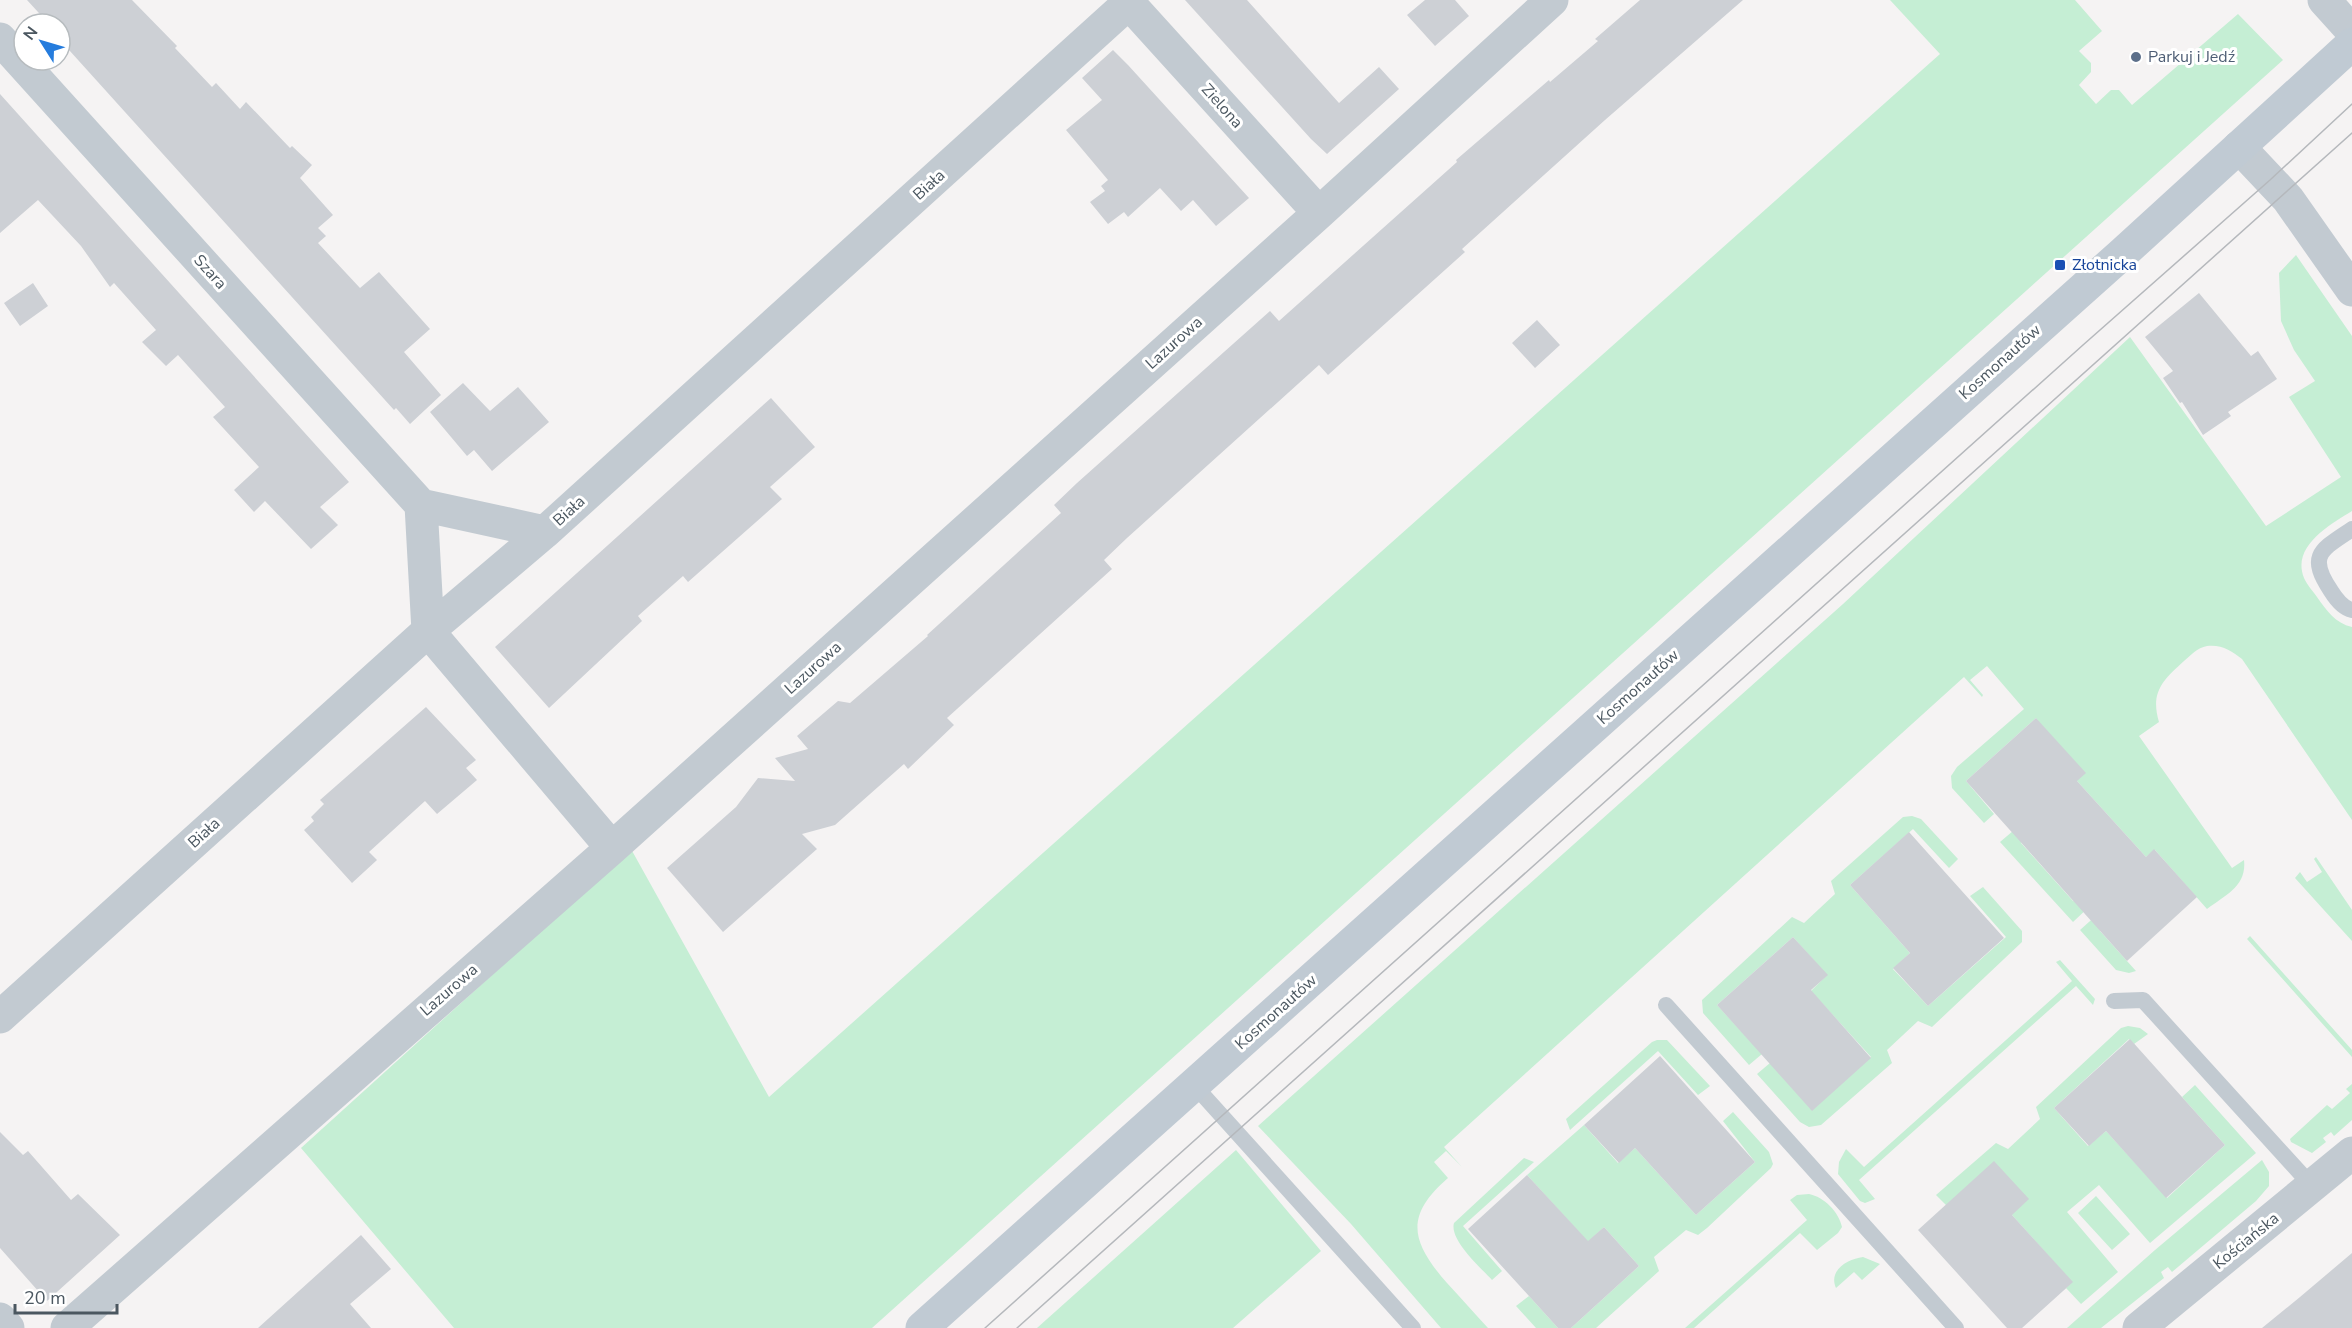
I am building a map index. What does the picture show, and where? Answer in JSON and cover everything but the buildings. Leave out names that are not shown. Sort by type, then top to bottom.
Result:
[{"type":"main road","name":"Kosmonautów","points":[[922,1328],[2123,253],[2352,44]]},
{"type":"street","name":"Lazurowa","points":[[67,1328],[612,848],[1319,213],[1552,0]]},
{"type":"street","points":[[2324,0],[2352,31]]},
{"type":"street","name":"Zielona","points":[[1129,1],[1319,213]]},
{"type":"street","name":"Biała","points":[[0,1017],[428,631],[546,532],[1129,1]]},
{"type":"street","name":"Szara","points":[[0,39],[421,505]]},
{"type":"street","points":[[2239,147],[2288,199],[2352,290]]},
{"type":"street","points":[[546,532],[421,505],[428,631],[612,848]]},
{"type":"street","name":"Kościańska","points":[[2139,1328],[2352,1153]]},
{"type":"street","points":[[0,1319],[8,1328]]},
{"type":"lane","points":[[2352,529],[2326,546],[2317,565],[2319,574],[2334,597],[2352,610]]},
{"type":"lane","points":[[2114,1001],[2143,1000],[2312,1186]]},
{"type":"lane","points":[[1666,1005],[1956,1328]]},
{"type":"lane","points":[[1194,1085],[1413,1328]]},
{"type":"green space","points":[[1890,0],[2075,0],[2102,31],[2079,51],[2091,63],[2091,72],[2079,85],[2096,104],[2111,90],[2119,90],[2132,105],[2238,14],[2283,60],[872,1328],[454,1328],[301,1148],[631,849],[769,1097],[1940,54]]},
{"type":"green space","points":[[2296,255],[2352,336],[2352,511],[2315,537],[2303,556],[2301,566],[2305,581],[2328,612],[2341,623],[2352,627],[2352,820],[2242,659],[2217,646],[2207,646],[2197,650],[2164,681],[2156,702],[2159,722],[2139,736],[2232,868],[2244,860],[2244,869],[2239,883],[2207,909],[2155,850],[2146,857],[2077,781],[2036,718],[1966,781],[1994,814],[1984,823],[1952,788],[1951,776],[1957,767],[2024,709],[1987,666],[1970,680],[1983,695],[1982,697],[1964,677],[1444,1147],[1462,1167],[1446,1151],[1434,1162],[1448,1178],[1424,1205],[1419,1217],[1420,1242],[1435,1268],[1488,1328],[1441,1328],[1351,1224],[1258,1126],[1843,604],[2130,337],[2266,526],[2341,477],[2289,397],[2315,381],[2294,350],[2281,321],[2279,273]]},
{"type":"green space","points":[[1912,816],[1921,819],[1958,859],[1949,868],[1913,829],[1850,885],[1910,953],[1893,969],[1928,1006],[2006,937],[1970,896],[1983,887],[2022,931],[2022,942],[1932,1027],[1918,1021],[1887,1050],[1892,1063],[1821,1125],[1809,1127],[1800,1122],[1757,1074],[1770,1063],[1812,1110],[1871,1057],[1811,991],[1827,975],[1793,937],[1717,1005],[1762,1054],[1749,1065],[1703,1013],[1702,1000],[1792,917],[1804,923],[1835,894],[1831,881],[1903,817]]},
{"type":"green space","points":[[2020,825],[2021,843],[2073,901],[2091,905],[2073,922],[2000,842]]},
{"type":"green space","points":[[2316,857],[2352,910],[2352,941],[2295,878],[2300,872],[2307,882],[2322,872],[2314,859]]},
{"type":"green space","points":[[2099,913],[2100,931],[2136,971],[2129,973],[2116,970],[2080,930]]},
{"type":"green space","points":[[2250,936],[2352,1050],[2352,1057],[2247,939]]},
{"type":"green space","points":[[2060,960],[2095,999],[2093,1005],[2076,986],[1859,1180],[1875,1199],[1865,1203],[1860,1201],[1838,1174],[1839,1162],[1846,1149],[1864,1167],[2072,981],[2056,962]]},
{"type":"green space","points":[[2128,1026],[2140,1028],[2148,1034],[2134,1044],[2129,1039],[2054,1108],[2088,1146],[2106,1131],[2167,1198],[2225,1145],[2182,1097],[2195,1085],[2256,1153],[2150,1243],[2099,1185],[2067,1212],[2118,1272],[2081,1304],[2066,1288],[2072,1282],[2012,1215],[1946,1205],[1936,1195],[1996,1143],[2008,1149],[2040,1119],[2036,1107],[2121,1028]]},
{"type":"green space","points":[[1657,1040],[1667,1040],[1710,1086],[1698,1095],[1658,1051],[1570,1130],[1566,1119]]},
{"type":"green space","points":[[2352,1084],[2352,1120],[2334,1136],[2331,1132],[2323,1138],[2326,1142],[2312,1153],[2291,1142],[2290,1139],[2327,1105],[2332,1109],[2350,1093],[2346,1089]]},
{"type":"green space","points":[[1733,1112],[1769,1152],[1773,1164],[1771,1168],[1698,1235],[1686,1230],[1654,1257],[1659,1271],[1596,1328],[1571,1328],[1639,1266],[1604,1227],[1588,1242],[1527,1175],[1584,1125],[1618,1163],[1635,1148],[1696,1215],[1755,1162],[1723,1121]]},
{"type":"green space","points":[[1236,1150],[1321,1251],[1233,1328],[1037,1328]]},
{"type":"green space","points":[[1524,1158],[1534,1162],[1463,1226],[1502,1271],[1492,1280],[1461,1245],[1456,1237],[1454,1223]]},
{"type":"green space","points":[[2262,1160],[2269,1172],[2269,1186],[2256,1201],[2172,1272],[2168,1267],[2161,1272],[2164,1278],[2101,1328],[2067,1328],[2155,1250]]},
{"type":"green space","points":[[1809,1194],[1820,1198],[1834,1211],[1842,1227],[1838,1233],[1817,1250],[1800,1233],[1694,1328],[1685,1328],[1807,1220],[1790,1200],[1797,1195]]},
{"type":"green space","points":[[2096,1196],[2130,1234],[2112,1250],[2078,1213]]},
{"type":"green space","points":[[1863,1257],[1880,1264],[1862,1280],[1854,1272],[1836,1288],[1835,1276],[1841,1266]]},
{"type":"green space","points":[[1529,1296],[1558,1328],[1536,1328],[1516,1306]]},
{"type":"tram line","points":[[985,1328],[2270,180],[2352,104]]},
{"type":"tram line","points":[[1017,1328],[2352,133]]},
{"type":"place","name":"Parkuj i Jedź","points":[[2136,57]]},
{"type":"place","name":"Złotnicka","points":[[2060,265]]}]
